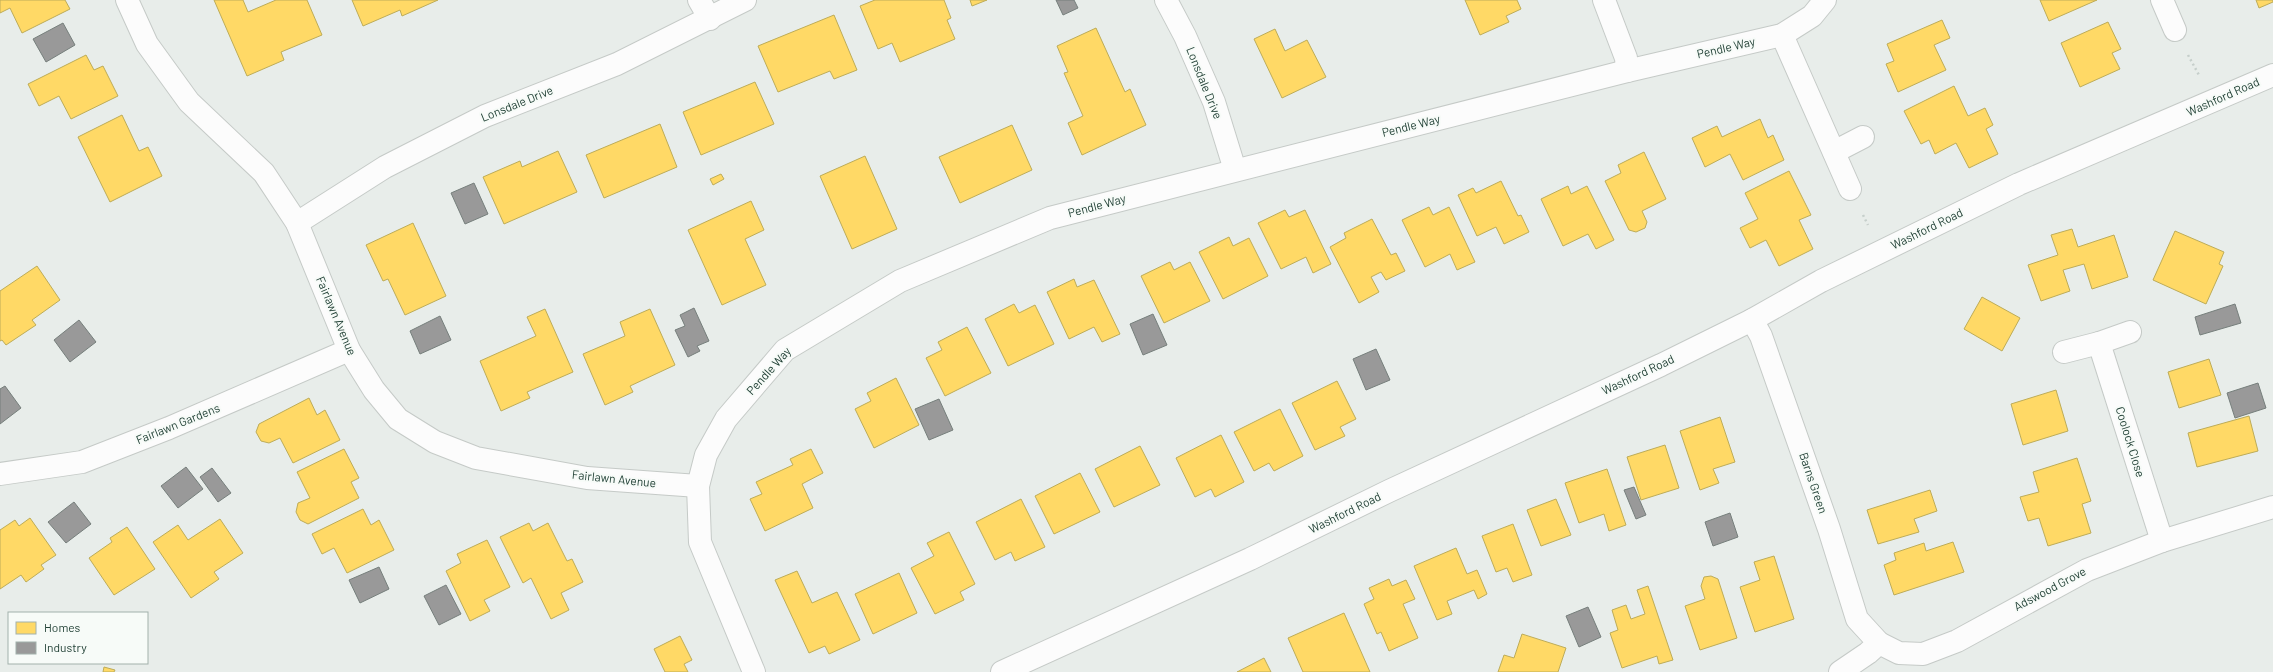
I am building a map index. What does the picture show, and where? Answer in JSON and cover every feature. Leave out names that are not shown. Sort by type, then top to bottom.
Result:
[{"type":"street","name":"Fairlawn Avenue","points":[[127,0],[147,44],[189,102],[264,173],[297,223],[349,350],[374,390],[398,419],[442,444],[476,458],[587,478],[698,486]]},
{"type":"street","points":[[699,0],[710,19]]},
{"type":"street","name":"Lonsdale Drive","points":[[297,223],[385,167],[485,116],[617,64],[710,19],[745,0]]},
{"type":"street","name":"Lonsdale Drive","points":[[1166,0],[1185,36],[1214,102],[1235,170]]},
{"type":"street","points":[[1604,0],[1626,58],[1627,71]]},
{"type":"street","name":"Pendle Way","points":[[754,672],[700,542],[698,486],[706,455],[726,420],[785,350],[900,281],[1050,218],[1627,71],[1782,35],[1812,16],[1825,0]]},
{"type":"street","points":[[2162,0],[2175,30]]},
{"type":"street","points":[[1782,35],[1850,189]]},
{"type":"street","name":"Washford Road","points":[[1002,672],[1250,559],[1389,491],[1661,365],[1752,320],[1821,280],[2018,184],[2213,102],[2273,75]]},
{"type":"street","points":[[1834,152],[1863,137]]},
{"type":"street","name":"Barns Green","points":[[1752,320],[1761,336],[1830,529],[1857,619],[1879,643]]},
{"type":"street","points":[[2064,352],[2099,343],[2130,332]]},
{"type":"street","name":"Coolock Close","points":[[2099,343],[2162,541]]},
{"type":"street","name":"Fairlawn Gardens","points":[[0,474],[82,462],[169,428],[349,350]]},
{"type":"street","name":"Adswood Grove","points":[[1879,643],[1899,653],[1922,654],[1957,641],[2087,570],[2162,541],[2273,507]]},
{"type":"street","points":[[1840,672],[1868,654],[1879,643]]},
{"type":"path","points":[[2175,30],[2213,102]]},
{"type":"path","points":[[1850,189],[1882,251]]},
{"type":"building: Homes","points":[[0,0],[65,0],[70,9],[22,33],[10,8],[0,13]]},
{"type":"building: Homes","points":[[214,0],[243,0],[248,12],[276,0],[307,0],[322,35],[281,52],[284,60],[247,76]]},
{"type":"building: Homes","points":[[352,0],[438,0],[402,16],[400,10],[363,26]]},
{"type":"building: Homes","points":[[875,0],[944,0],[951,18],[947,20],[955,39],[900,62],[892,43],[878,49],[860,6]]},
{"type":"building: Homes","points":[[970,0],[987,0],[972,6]]},
{"type":"building: Homes","points":[[1465,0],[1517,0],[1521,9],[1506,16],[1509,22],[1480,35]]},
{"type":"building: Homes","points":[[2040,0],[2097,0],[2049,21]]},
{"type":"building: Homes","points":[[2256,0],[2273,0],[2273,2],[2259,8]]},
{"type":"building: Homes","points":[[834,15],[857,70],[834,79],[830,71],[778,92],[758,46]]},
{"type":"building: Homes","points":[[1942,20],[1950,38],[1934,45],[1946,70],[1898,92],[1886,64],[1894,61],[1887,44]]},
{"type":"building: Homes","points":[[2108,22],[2121,49],[2112,53],[2120,69],[2080,87],[2061,43]]},
{"type":"building: Homes","points":[[1096,28],[1125,92],[1130,89],[1146,125],[1082,155],[1068,123],[1083,116],[1064,73],[1068,72],[1057,46]]},
{"type":"building: Homes","points":[[1275,29],[1285,51],[1307,40],[1326,77],[1282,98],[1254,39]]},
{"type":"building: Homes","points":[[86,55],[94,70],[103,66],[118,96],[71,119],[59,96],[39,106],[28,84]]},
{"type":"building: Homes","points":[[755,82],[774,124],[701,155],[683,112]]},
{"type":"building: Homes","points":[[1954,86],[1968,116],[1985,108],[1993,125],[1986,129],[1998,154],[1969,168],[1956,143],[1935,154],[1929,140],[1921,144],[1904,111]]},
{"type":"building: Homes","points":[[122,115],[139,151],[148,147],[162,176],[110,202],[78,137]]},
{"type":"building: Homes","points":[[1760,119],[1768,138],[1773,135],[1784,160],[1743,180],[1730,154],[1705,167],[1692,138],[1717,126],[1722,137]]},
{"type":"building: Homes","points":[[660,124],[677,167],[604,198],[586,155]]},
{"type":"building: Homes","points":[[1012,125],[1032,170],[960,203],[939,157]]},
{"type":"building: Homes","points":[[558,151],[577,192],[504,224],[483,177],[520,161],[522,167]]},
{"type":"building: Homes","points":[[1644,152],[1666,199],[1642,211],[1647,222],[1645,228],[1636,232],[1629,230],[1605,181],[1621,173],[1618,165]]},
{"type":"building: Homes","points":[[865,156],[897,229],[852,249],[820,176]]},
{"type":"building: Homes","points":[[1789,171],[1811,215],[1799,220],[1813,249],[1779,266],[1766,240],[1750,248],[1740,228],[1758,219],[1745,193]]},
{"type":"building: Homes","points":[[721,174],[724,179],[713,185],[710,179]]},
{"type":"building: Homes","points":[[1501,181],[1518,216],[1521,215],[1529,232],[1504,244],[1496,227],[1477,236],[1458,195],[1473,188],[1476,193]]},
{"type":"building: Homes","points":[[1568,186],[1571,194],[1587,186],[1614,240],[1596,249],[1588,234],[1563,246],[1541,199]]},
{"type":"building: Homes","points":[[751,201],[764,230],[745,239],[766,285],[722,305],[688,230]]},
{"type":"building: Homes","points":[[1429,207],[1433,215],[1449,207],[1475,262],[1457,270],[1450,254],[1425,267],[1402,220]]},
{"type":"building: Homes","points":[[1285,210],[1289,217],[1305,210],[1331,264],[1313,273],[1306,257],[1281,269],[1258,223]]},
{"type":"building: Homes","points":[[1372,219],[1391,255],[1396,253],[1405,271],[1386,280],[1381,272],[1371,277],[1379,292],[1359,303],[1330,247],[1346,238],[1344,233]]},
{"type":"building: Homes","points":[[413,223],[446,296],[405,315],[388,279],[383,281],[366,245]]},
{"type":"building: Homes","points":[[2072,229],[2078,247],[2114,235],[2128,277],[2092,289],[2084,264],[2063,270],[2070,291],[2041,301],[2028,265],[2058,255],[2051,235]]},
{"type":"building: Homes","points":[[2175,231],[2224,252],[2219,264],[2223,266],[2206,304],[2153,280]]},
{"type":"building: Homes","points":[[1229,237],[1233,246],[1249,238],[1268,276],[1223,299],[1199,252]]},
{"type":"building: Homes","points":[[1170,262],[1174,270],[1190,262],[1210,301],[1164,323],[1141,276]]},
{"type":"building: Homes","points":[[37,266],[60,300],[32,320],[36,325],[6,345],[2,340],[0,341],[0,291]]},
{"type":"building: Homes","points":[[1074,279],[1077,287],[1094,280],[1120,334],[1102,342],[1094,327],[1069,339],[1047,292]]},
{"type":"building: Homes","points":[[1982,297],[2020,318],[2002,351],[1964,329]]},
{"type":"building: Homes","points":[[1014,304],[1019,313],[1035,305],[1054,344],[1008,366],[985,319]]},
{"type":"building: Homes","points":[[545,309],[573,372],[527,392],[530,398],[501,411],[480,361],[536,336],[527,317]]},
{"type":"building: Homes","points":[[650,309],[675,365],[630,386],[633,392],[605,405],[583,354],[625,336],[620,322]]},
{"type":"building: Homes","points":[[967,327],[991,373],[945,396],[926,358],[942,350],[938,342]]},
{"type":"building: Homes","points":[[2209,359],[2221,395],[2179,408],[2168,372]]},
{"type":"building: Homes","points":[[896,378],[919,425],[874,448],[855,409],[871,401],[867,393]]},
{"type":"building: Homes","points":[[1337,381],[1356,419],[1340,427],[1345,436],[1315,450],[1292,403]]},
{"type":"building: Homes","points":[[2056,390],[2068,431],[2023,445],[2011,404]]},
{"type":"building: Homes","points":[[309,398],[317,415],[325,410],[340,440],[293,463],[280,438],[269,443],[261,441],[256,432],[259,424]]},
{"type":"building: Homes","points":[[1280,409],[1303,456],[1274,471],[1269,463],[1254,471],[1234,432]]},
{"type":"building: Homes","points":[[2249,416],[2258,451],[2197,467],[2188,433]]},
{"type":"building: Homes","points":[[1720,417],[1735,462],[1713,469],[1719,483],[1700,490],[1680,431]]},
{"type":"building: Homes","points":[[1221,435],[1244,482],[1215,497],[1211,489],[1195,497],[1176,458]]},
{"type":"building: Homes","points":[[1665,445],[1679,488],[1641,500],[1627,457]]},
{"type":"building: Homes","points":[[1140,446],[1160,485],[1114,507],[1095,469]]},
{"type":"building: Homes","points":[[344,449],[359,478],[351,482],[359,498],[308,524],[300,520],[296,512],[298,503],[310,498],[297,472]]},
{"type":"building: Homes","points":[[811,449],[823,473],[802,484],[813,508],[765,531],[750,499],[762,494],[756,482],[793,465],[790,459]]},
{"type":"building: Homes","points":[[2077,458],[2091,501],[2082,504],[2091,533],[2048,546],[2039,518],[2028,521],[2020,497],[2039,492],[2033,472]]},
{"type":"building: Homes","points":[[1607,469],[1626,525],[1609,531],[1604,514],[1579,523],[1565,483]]},
{"type":"building: Homes","points":[[1080,473],[1100,512],[1054,534],[1035,496]]},
{"type":"building: Homes","points":[[1930,490],[1937,511],[1914,519],[1919,532],[1878,544],[1867,510]]},
{"type":"building: Homes","points":[[1021,499],[1045,547],[1015,561],[1011,552],[995,560],[976,522]]},
{"type":"building: Homes","points":[[1556,499],[1571,535],[1541,546],[1527,510]]},
{"type":"building: Homes","points":[[363,509],[371,525],[379,520],[394,550],[347,573],[334,548],[322,554],[312,534]]},
{"type":"building: Homes","points":[[30,518],[56,555],[41,565],[44,569],[26,582],[21,575],[0,589],[0,530],[15,520],[19,526]]},
{"type":"building: Homes","points":[[220,519],[243,553],[214,572],[219,579],[191,598],[153,542],[178,525],[188,540]]},
{"type":"building: Homes","points":[[529,523],[533,531],[548,523],[567,561],[572,559],[583,582],[561,593],[569,610],[551,619],[531,578],[523,583],[500,537]]},
{"type":"building: Homes","points":[[1513,524],[1532,575],[1513,582],[1507,568],[1496,572],[1482,536]]},
{"type":"building: Homes","points":[[127,527],[155,569],[114,595],[89,558],[112,542],[110,538]]},
{"type":"building: Homes","points":[[949,532],[975,584],[960,592],[964,600],[935,614],[911,568],[934,556],[927,543]]},
{"type":"building: Homes","points":[[487,540],[510,587],[484,600],[490,611],[470,621],[446,571],[461,563],[457,554]]},
{"type":"building: Homes","points":[[1953,542],[1964,572],[1894,595],[1884,565],[1896,560],[1894,553],[1924,543],[1926,551]]},
{"type":"building: Homes","points":[[1456,548],[1467,574],[1477,570],[1487,594],[1478,599],[1474,590],[1447,601],[1452,614],[1437,620],[1414,566]]},
{"type":"building: Homes","points":[[1774,556],[1794,619],[1755,632],[1740,587],[1760,580],[1754,562]]},
{"type":"building: Homes","points":[[797,571],[812,603],[837,592],[860,640],[829,654],[825,646],[809,653],[775,580]]},
{"type":"building: Homes","points":[[899,573],[917,613],[873,634],[855,594]]},
{"type":"building: Homes","points":[[1711,576],[1718,579],[1737,638],[1700,650],[1685,606],[1705,599],[1701,586],[1704,577]]},
{"type":"building: Homes","points":[[1389,579],[1392,586],[1406,580],[1415,599],[1403,604],[1418,638],[1389,651],[1381,632],[1377,634],[1364,604],[1374,599],[1369,588]]},
{"type":"building: Homes","points":[[1648,586],[1673,660],[1659,664],[1657,656],[1622,668],[1610,633],[1618,630],[1612,610],[1626,605],[1631,619],[1645,614],[1637,590]]},
{"type":"building: Homes","points":[[1344,613],[1370,672],[1303,672],[1288,638]]},
{"type":"building: Homes","points":[[1522,634],[1566,648],[1558,672],[1498,672],[1504,655],[1514,658]]},
{"type":"building: Homes","points":[[680,636],[692,660],[684,664],[688,672],[665,672],[654,649]]},
{"type":"building: Homes","points":[[1264,658],[1271,672],[1237,672]]},
{"type":"building: Homes","points":[[104,667],[115,670],[114,672],[103,672]]},
{"type":"building: Industry","points":[[1056,0],[1074,0],[1078,8],[1063,15]]},
{"type":"building: Industry","points":[[63,23],[75,45],[46,62],[33,39]]},
{"type":"building: Industry","points":[[474,183],[488,214],[465,224],[451,193]]},
{"type":"building: Industry","points":[[2235,304],[2241,323],[2200,335],[2195,317]]},
{"type":"building: Industry","points":[[694,308],[709,341],[697,346],[700,351],[688,357],[675,330],[685,326],[680,315]]},
{"type":"building: Industry","points":[[1153,314],[1167,345],[1143,355],[1130,324]]},
{"type":"building: Industry","points":[[440,316],[451,340],[420,354],[410,331]]},
{"type":"building: Industry","points":[[79,320],[96,342],[70,362],[54,340]]},
{"type":"building: Industry","points":[[1376,349],[1390,380],[1366,390],[1353,359]]},
{"type":"building: Industry","points":[[2258,383],[2266,408],[2235,418],[2227,393]]},
{"type":"building: Industry","points":[[5,386],[21,408],[0,424],[0,389]]},
{"type":"building: Industry","points":[[939,399],[953,430],[929,440],[915,409]]},
{"type":"building: Industry","points":[[186,467],[203,489],[178,508],[161,486]]},
{"type":"building: Industry","points":[[212,468],[231,493],[218,502],[200,477]]},
{"type":"building: Industry","points":[[1634,487],[1646,515],[1636,519],[1624,490]]},
{"type":"building: Industry","points":[[74,502],[91,524],[66,543],[48,522]]},
{"type":"building: Industry","points":[[1730,513],[1738,537],[1713,546],[1705,522]]},
{"type":"building: Industry","points":[[379,567],[389,589],[360,603],[349,580]]},
{"type":"building: Industry","points":[[446,585],[461,614],[439,625],[424,596]]},
{"type":"building: Industry","points":[[1588,607],[1601,637],[1579,647],[1566,616]]}]
